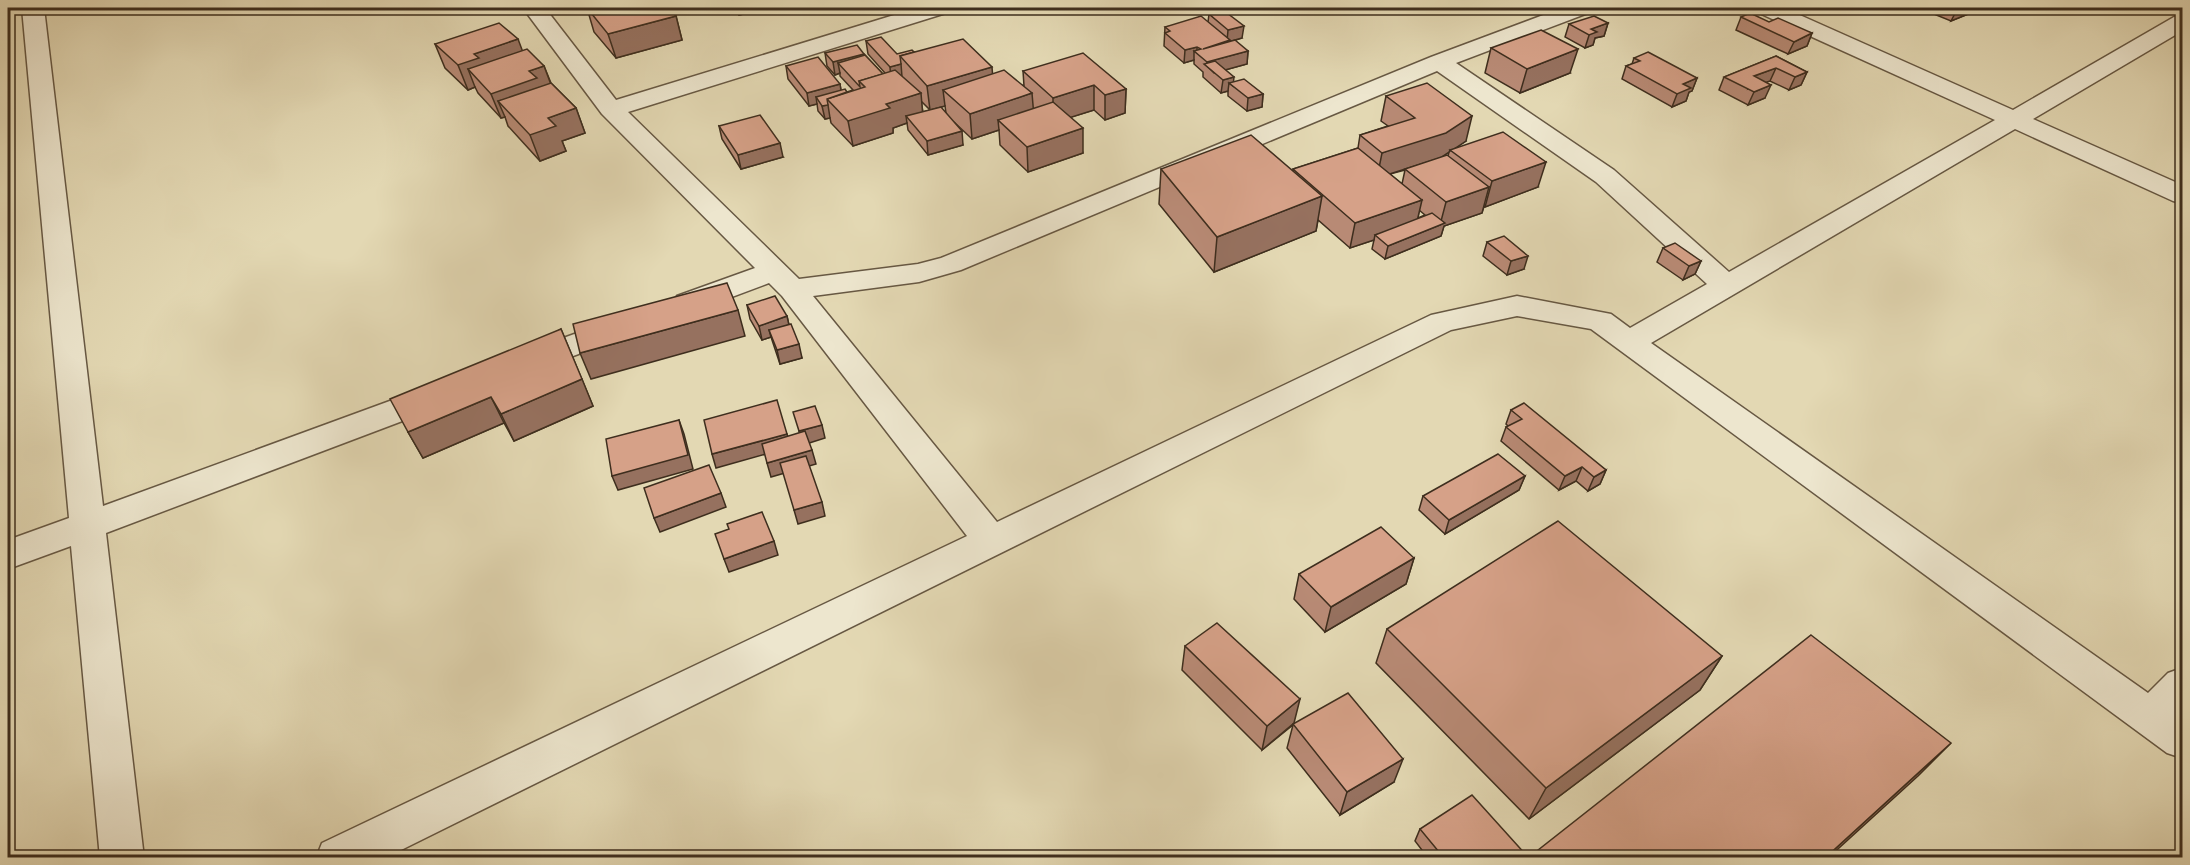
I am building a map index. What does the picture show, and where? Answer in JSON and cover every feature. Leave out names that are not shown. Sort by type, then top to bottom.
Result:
[{"type":"street","points":[[33,8],[122,858]]},
{"type":"street","points":[[534,8],[611,110],[783,280],[951,493],[991,540]]},
{"type":"street","points":[[611,110],[938,8]]},
{"type":"street","points":[[498,373],[653,316],[783,280],[919,273],[951,264],[1439,62],[1580,8]]},
{"type":"street","points":[[1767,8],[2016,118],[2182,195]]},
{"type":"street","points":[[1629,342],[2182,22]]},
{"type":"street","points":[[1439,62],[1605,176],[1726,285]]},
{"type":"street","points":[[338,858],[1442,322],[1517,306],[1600,321],[2182,740]]},
{"type":"street","points":[[8,555],[464,386]]},
{"type":"street","points":[[2150,717],[2182,685]]},
{"type":"building","points":[[587,8],[668,8],[676,16],[608,34]]},
{"type":"building","points":[[1223,10],[1244,26],[1228,30],[1209,14]]},
{"type":"building","points":[[1750,13],[1769,22],[1778,18],[1812,33],[1794,42],[1741,17]]},
{"type":"building","points":[[1201,16],[1230,40],[1203,49],[1235,40],[1248,51],[1207,62],[1194,51],[1201,49],[1197,47],[1185,50],[1165,33],[1170,31],[1165,27]]},
{"type":"building","points":[[1594,16],[1608,23],[1591,29],[1597,32],[1589,35],[1569,24]]},
{"type":"building","points":[[499,23],[518,39],[474,54],[479,58],[458,65],[435,44]]},
{"type":"building","points":[[1541,30],[1578,49],[1527,69],[1491,48]]},
{"type":"building","points":[[881,37],[897,54],[912,50],[914,52],[900,56],[901,64],[890,67],[866,41]]},
{"type":"building","points":[[963,39],[992,67],[927,86],[900,56]]},
{"type":"building","points":[[857,45],[864,54],[833,62],[825,53]]},
{"type":"building","points":[[527,49],[544,66],[529,71],[537,78],[491,94],[468,69]]},
{"type":"building","points":[[1648,52],[1697,78],[1683,84],[1691,88],[1677,94],[1626,66],[1640,61],[1634,58]]},
{"type":"building","points":[[1083,53],[1126,89],[1105,95],[1094,85],[1053,98],[1023,71]]},
{"type":"building","points":[[865,55],[883,74],[859,81],[860,87],[838,63]]},
{"type":"building","points":[[1776,56],[1807,72],[1795,77],[1776,68],[1754,76],[1771,85],[1754,92],[1724,77]]},
{"type":"building","points":[[818,57],[840,84],[807,93],[786,66]]},
{"type":"building","points":[[1215,61],[1234,77],[1223,80],[1204,64]]},
{"type":"building","points":[[895,70],[921,93],[886,104],[890,108],[848,121],[827,99],[865,87],[859,81]]},
{"type":"building","points":[[1004,70],[1032,93],[970,114],[943,90]]},
{"type":"building","points":[[1244,79],[1263,94],[1248,98],[1229,83]]},
{"type":"building","points":[[551,83],[576,108],[548,118],[556,126],[530,135],[498,101]]},
{"type":"building","points":[[1427,83],[1472,116],[1446,133],[1382,153],[1360,135],[1415,118],[1386,96]]},
{"type":"building","points":[[845,89],[847,92],[827,99],[828,105],[822,106],[816,97]]},
{"type":"building","points":[[1053,102],[1083,128],[1027,147],[998,120]]},
{"type":"building","points":[[941,107],[962,131],[927,141],[906,116]]},
{"type":"building","points":[[760,115],[780,143],[738,155],[719,126]]},
{"type":"building","points":[[1503,132],[1546,162],[1492,181],[1450,150]]},
{"type":"building","points":[[1251,135],[1322,196],[1217,237],[1161,169]]},
{"type":"building","points":[[1358,148],[1422,200],[1355,223],[1293,169]]},
{"type":"building","points":[[1447,155],[1489,187],[1446,202],[1405,169]]},
{"type":"building","points":[[1432,213],[1445,223],[1388,246],[1375,235]]},
{"type":"building","points":[[1504,236],[1528,256],[1511,261],[1487,242]]},
{"type":"building","points":[[1675,243],[1701,261],[1689,266],[1663,248]]},
{"type":"building","points":[[727,283],[738,310],[580,353],[573,324]]},
{"type":"building","points":[[775,296],[787,316],[759,326],[747,305]]},
{"type":"building","points":[[791,324],[799,344],[777,350],[769,330]]},
{"type":"building","points":[[561,329],[582,379],[501,414],[491,397],[408,432],[390,399]]},
{"type":"building","points":[[777,400],[787,434],[712,454],[704,420]]},
{"type":"building","points":[[1524,403],[1606,470],[1594,477],[1582,467],[1565,476],[1506,427],[1522,419],[1511,410]]},
{"type":"building","points":[[815,406],[822,425],[799,431],[793,412]]},
{"type":"building","points":[[679,420],[688,455],[612,476],[606,439]]},
{"type":"building","points":[[805,431],[812,450],[767,463],[762,444]]},
{"type":"building","points":[[1498,454],[1525,476],[1449,520],[1423,496]]},
{"type":"building","points":[[806,456],[822,502],[794,510],[780,463]]},
{"type":"building","points":[[709,465],[721,493],[654,518],[644,488]]},
{"type":"building","points":[[762,512],[774,541],[724,559],[715,534],[729,529],[727,524]]},
{"type":"building","points":[[1558,521],[1722,656],[1546,788],[1387,629]]},
{"type":"building","points":[[1381,527],[1414,558],[1331,607],[1299,574]]},
{"type":"building","points":[[1217,623],[1300,699],[1267,726],[1185,646]]},
{"type":"building","points":[[1811,635],[1951,743],[1825,858],[1528,858]]},
{"type":"building","points":[[1348,693],[1403,759],[1347,792],[1293,724]]},
{"type":"building","points":[[1472,795],[1527,856],[1525,858],[1444,858],[1420,829]]}]
